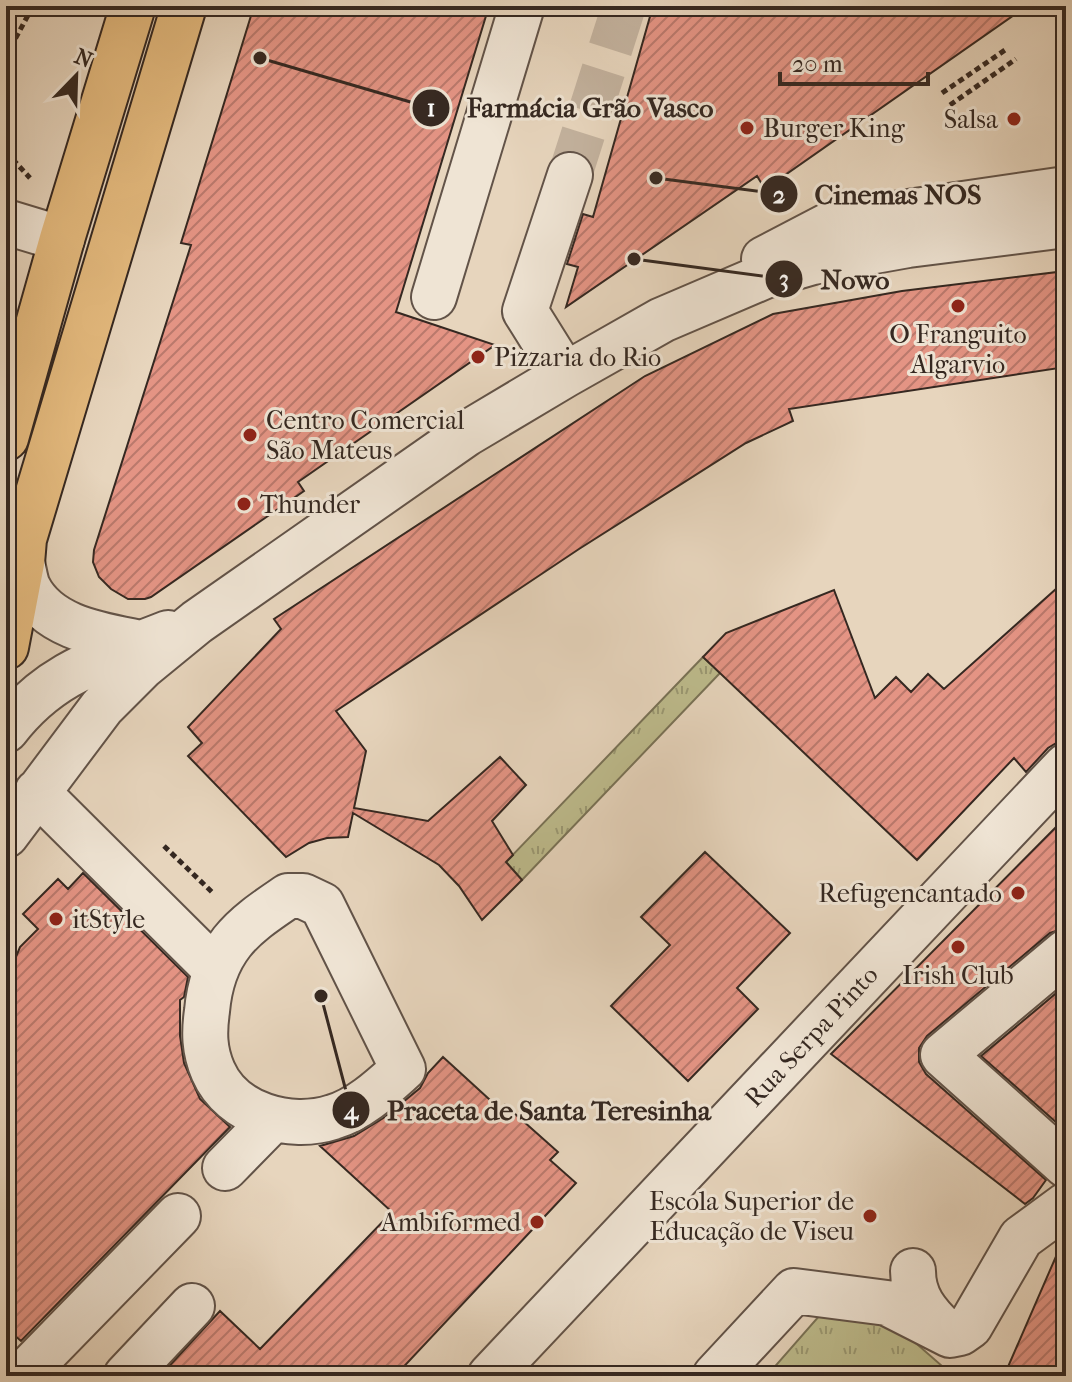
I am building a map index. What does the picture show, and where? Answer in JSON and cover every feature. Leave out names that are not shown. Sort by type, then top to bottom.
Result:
[{"type":"main road","points":[[6,438],[62,239],[133,6]]},
{"type":"main road","points":[[6,647],[24,539],[184,6]]},
{"type":"main road","points":[[56,429],[41,397],[80,269],[62,239]]},
{"type":"street","points":[[434,297],[522,6]]},
{"type":"street","points":[[565,375],[525,311],[570,175]]},
{"type":"street","points":[[6,835],[21,795],[102,707],[142,655],[197,622],[466,434],[769,255],[833,223],[1066,189]]},
{"type":"street","points":[[6,222],[62,239]]},
{"type":"street","points":[[662,320],[765,276],[813,262],[908,245],[1066,225]]},
{"type":"street","points":[[22,563],[28,586],[41,606],[89,633],[142,655]]},
{"type":"street","points":[[6,730],[24,706],[59,680],[105,656],[142,655]]},
{"type":"street","name":"Rua Serpa Pinto","points":[[490,1376],[1066,766]]},
{"type":"street","points":[[21,795],[216,970]]},
{"type":"street","points":[[288,896],[312,899],[322,905],[403,1069],[365,1101],[331,1118],[291,1123],[255,1113],[221,1086],[212,1070],[204,1037],[208,1001],[216,970],[231,944],[267,911],[288,896]]},
{"type":"street","points":[[1066,952],[943,1055],[1066,1165]]},
{"type":"street","points":[[225,1168],[273,1119]]},
{"type":"street","points":[[715,1376],[794,1291],[887,1303],[950,1335],[960,1333],[970,1326],[1021,1238],[1066,1205]]},
{"type":"street","points":[[22,1376],[178,1216]]},
{"type":"street","points":[[913,1271],[913,1284],[924,1309],[950,1335]]},
{"type":"street","points":[[126,1376],[192,1306]]},
{"type":"path","points":[[6,56],[35,6]]},
{"type":"path","points":[[942,93],[1008,48]]},
{"type":"path","points":[[950,105],[1016,59]]},
{"type":"path","points":[[161,842],[215,895]]},
{"type":"green space","points":[[703,657],[720,673],[522,880],[506,862]]},
{"type":"green space","points":[[827,1307],[878,1310],[942,1366],[939,1376],[775,1376],[770,1372]]},
{"type":"building","points":[[254,6],[489,6],[396,312],[495,345],[298,482],[304,491],[151,597],[128,599],[99,577],[93,562],[94,550],[191,245],[181,243]]},
{"type":"building","points":[[653,6],[1027,6],[765,189],[757,176],[566,307],[578,267],[567,264],[583,214],[593,217]]},
{"type":"building","points":[[1066,271],[1066,367],[789,409],[793,421],[746,443],[579,549],[336,711],[366,751],[354,808],[428,821],[500,757],[526,785],[492,821],[513,855],[506,862],[522,880],[482,920],[459,886],[439,865],[353,813],[348,837],[309,843],[286,857],[188,756],[202,743],[188,727],[281,629],[274,619],[645,376],[773,314],[902,291]]},
{"type":"building","points":[[1066,580],[1066,742],[1058,742],[1048,748],[1026,772],[1014,758],[917,860],[703,657],[726,633],[834,590],[875,698],[896,677],[911,692],[928,674],[944,689]]},
{"type":"building","points":[[1066,817],[1066,928],[1050,933],[927,1036],[919,1048],[919,1062],[926,1074],[1046,1180],[1025,1204],[831,1054]]},
{"type":"building","points":[[705,852],[790,933],[737,988],[758,1009],[688,1081],[611,1006],[670,945],[641,917]]},
{"type":"building","points":[[83,873],[188,977],[184,997],[180,1000],[184,1063],[200,1099],[230,1127],[21,1341],[6,1328],[6,981],[20,947],[38,929],[23,914],[58,879],[68,889]]},
{"type":"building","points":[[1066,985],[1066,1131],[981,1056]]},
{"type":"building","points":[[443,1057],[501,1110],[505,1105],[558,1152],[550,1160],[576,1183],[395,1376],[160,1376],[220,1311],[260,1349],[392,1212],[320,1146],[354,1136],[385,1117],[420,1088],[428,1073]]},
{"type":"building","points":[[1066,1236],[1066,1376],[1004,1376],[1064,1238]]},
{"type":"tunnel","points":[[570,175],[624,6]]},
{"type":"place","name":"Farmácia Grão Vasco","points":[[260,58]]},
{"type":"place","name":"Salsa","points":[[1014,119]]},
{"type":"place","name":"Burger King","points":[[747,128]]},
{"type":"place","name":"Cinemas NOS","points":[[656,178]]},
{"type":"place","name":"Nowo","points":[[634,259]]},
{"type":"place","name":"O Franguito Algarvio","points":[[958,306]]},
{"type":"place","name":"Pizzaria do Rio","points":[[478,357]]},
{"type":"place","name":"Centro Comercial São Mateus","points":[[250,435]]},
{"type":"place","name":"Thunder","points":[[244,504]]},
{"type":"place","name":"Refugencantado","points":[[1018,893]]},
{"type":"place","name":"itStyle","points":[[56,919]]},
{"type":"place","name":"Irish Club","points":[[958,947]]},
{"type":"place","name":"Praceta de Santa Teresinha","points":[[321,996]]},
{"type":"place","name":"Escola Superior de Educação de Viseu","points":[[870,1216]]},
{"type":"place","name":"Ambiformed","points":[[537,1222]]}]
